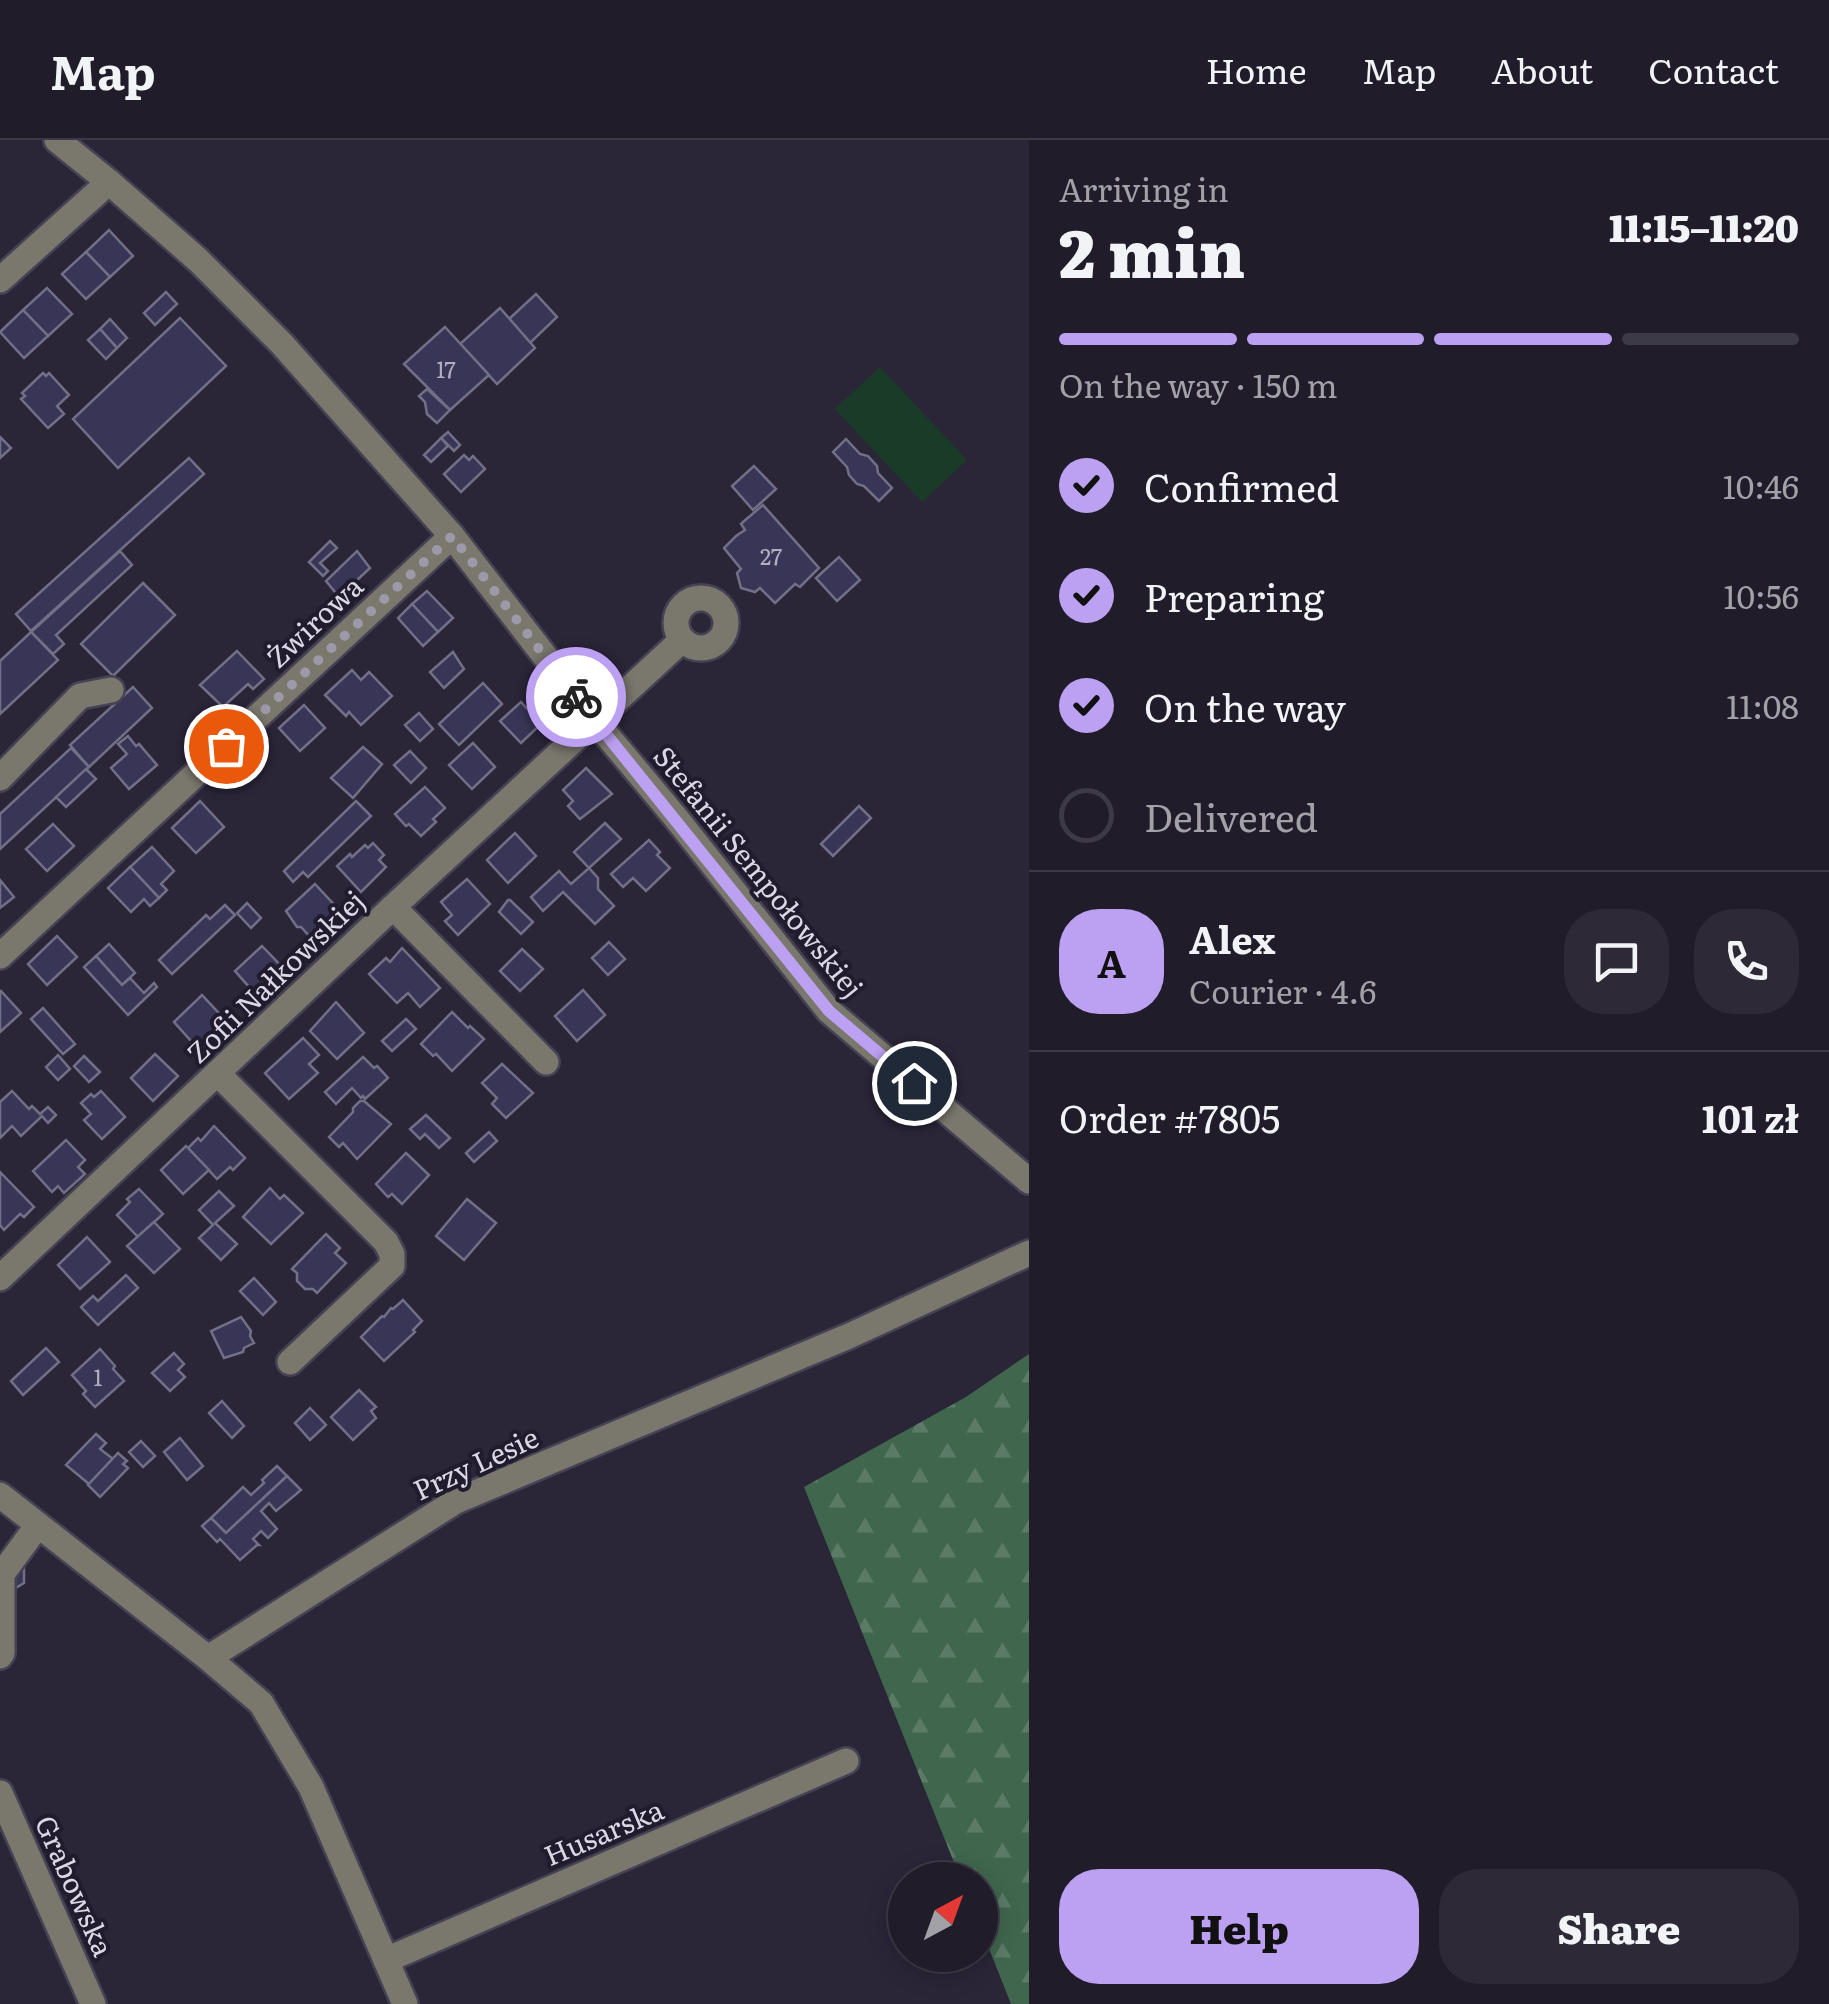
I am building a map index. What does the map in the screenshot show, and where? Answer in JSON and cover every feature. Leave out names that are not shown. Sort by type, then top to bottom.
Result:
[{"type":"street","name":"Stefanii Sempołowskiej","points":[[57,140],[198,260],[282,344],[452,536],[595,721],[829,1011],[1029,1181]]},
{"type":"street","points":[[0,280],[109,182]]},
{"type":"street","name":"Żwirowa","points":[[0,956],[452,536]]},
{"type":"street","name":"Zofii Nałkowskiej","points":[[0,1278],[682,640]]},
{"type":"street","points":[[0,778],[80,696],[111,690]]},
{"type":"street","points":[[393,907],[546,1062]]},
{"type":"street","points":[[218,1074],[386,1242],[392,1254],[392,1266],[290,1362]]},
{"type":"street","name":"Przy Lesie","points":[[208,1658],[456,1501],[850,1336],[1029,1253]]},
{"type":"street","points":[[0,1496],[262,1702],[312,1787],[405,2004]]},
{"type":"street","points":[[0,1656],[2,1574],[38,1525]]},
{"type":"street","name":"Husarska","points":[[386,1960],[846,1761]]},
{"type":"street","name":"Grabowska","points":[[0,1793],[93,2004]]},
{"type":"green space","points":[[880,367],[967,460],[922,502],[835,409]]},
{"type":"green space","points":[[1029,1354],[1029,2004],[1011,2004],[998,1971],[998,1862],[954,1862],[804,1487],[966,1397]]},
{"type":"building","points":[[109,230],[133,256],[110,277],[86,252]]},
{"type":"building","points":[[86,252],[110,277],[86,299],[62,274]]},
{"type":"building","points":[[47,288],[72,314],[48,336],[23,310]]},
{"type":"building","points":[[166,292],[177,304],[155,325],[144,313]]},
{"type":"building","points":[[536,294],[557,317],[530,343],[509,319]]},
{"type":"building","points":[[500,308],[535,348],[497,384],[460,344]]},
{"type":"building","points":[[23,310],[48,336],[24,358],[0,332]]},
{"type":"building","points":[[180,318],[226,366],[118,468],[73,419]]},
{"type":"building","points":[[110,319],[127,338],[117,348],[100,329]]},
{"type":"building","points":[[445,327],[489,375],[450,410],[404,364]]},
{"type":"building","points":[[100,329],[117,348],[106,359],[88,340]]},
{"type":"building","points":[[43,373],[49,373],[69,395],[57,406],[64,414],[48,428],[21,399],[25,396],[22,393]]},
{"type":"building","points":[[427,389],[450,410],[437,423],[427,414],[425,402],[419,396]]},
{"type":"building","points":[[448,432],[460,445],[454,451],[441,438]]},
{"type":"building","points":[[0,437],[11,448],[0,458]]},
{"type":"building","points":[[441,438],[448,446],[431,462],[424,455]]},
{"type":"building","points":[[846,439],[860,454],[868,456],[892,488],[879,501],[857,484],[833,452]]},
{"type":"building","points":[[464,455],[469,460],[473,456],[485,469],[461,492],[444,474]]},
{"type":"building","points":[[189,458],[204,474],[31,631],[16,614]]},
{"type":"building","points":[[754,466],[776,489],[753,510],[732,486]]},
{"type":"building","points":[[763,505],[819,568],[800,587],[795,584],[775,603],[760,588],[755,592],[741,588],[737,573],[741,569],[724,548],[745,530],[741,524]]},
{"type":"building","points":[[330,541],[337,548],[320,563],[328,571],[323,576],[309,562]]},
{"type":"building","points":[[120,551],[132,565],[56,635],[64,644],[53,654],[31,632]]},
{"type":"building","points":[[357,551],[370,568],[339,597],[326,581]]},
{"type":"building","points":[[839,557],[860,580],[837,601],[816,578]]},
{"type":"building","points":[[143,583],[175,615],[113,676],[81,644]]},
{"type":"building","points":[[427,591],[453,618],[438,632],[412,604]]},
{"type":"building","points":[[412,604],[438,632],[423,646],[398,618]]},
{"type":"building","points":[[31,632],[58,660],[0,714],[0,661]]},
{"type":"building","points":[[237,651],[264,679],[253,689],[248,684],[223,707],[200,685]]},
{"type":"building","points":[[453,652],[464,669],[444,688],[430,672]]},
{"type":"building","points":[[352,670],[361,680],[369,672],[392,696],[361,725],[325,695]]},
{"type":"building","points":[[483,683],[502,704],[459,745],[439,724]]},
{"type":"building","points":[[133,687],[152,708],[89,767],[70,745]]},
{"type":"building","points":[[521,702],[541,724],[521,743],[500,721]]},
{"type":"building","points":[[304,705],[325,728],[300,751],[279,728]]},
{"type":"building","points":[[419,713],[433,729],[420,741],[405,725]]},
{"type":"building","points":[[128,736],[157,765],[129,789],[111,768],[127,754],[118,744]]},
{"type":"building","points":[[473,743],[495,767],[472,789],[449,765]]},
{"type":"building","points":[[363,747],[382,764],[353,798],[331,778]]},
{"type":"building","points":[[71,748],[89,767],[0,849],[0,814]]},
{"type":"building","points":[[410,751],[426,768],[411,783],[394,765]]},
{"type":"building","points":[[586,768],[612,794],[580,819],[568,806],[573,801],[563,790]]},
{"type":"building","points":[[86,769],[96,779],[66,807],[56,797]]},
{"type":"building","points":[[425,787],[445,808],[421,836],[395,814]]},
{"type":"building","points":[[200,801],[224,827],[196,853],[172,828]]},
{"type":"building","points":[[356,801],[371,816],[308,877],[303,872],[293,882],[284,871]]},
{"type":"building","points":[[859,806],[871,818],[833,856],[821,844]]},
{"type":"building","points":[[605,823],[621,839],[589,868],[574,852]]},
{"type":"building","points":[[53,824],[74,846],[47,871],[26,849]]},
{"type":"building","points":[[515,833],[536,856],[508,883],[487,860]]},
{"type":"building","points":[[649,840],[670,868],[646,891],[633,878],[623,887],[611,874]]},
{"type":"building","points":[[373,843],[384,855],[379,860],[386,867],[361,892],[337,866],[350,854],[352,857]]},
{"type":"building","points":[[152,847],[174,871],[161,884],[167,890],[159,898],[130,867]]},
{"type":"building","points":[[130,867],[159,898],[150,906],[144,899],[131,912],[108,888]]},
{"type":"building","points":[[589,868],[598,878],[598,889],[614,906],[595,924],[563,892],[543,911],[531,897],[559,871],[571,884]]},
{"type":"building","points":[[467,879],[490,904],[458,935],[445,921],[452,915],[441,902]]},
{"type":"building","points":[[0,880],[14,897],[0,908]]},
{"type":"building","points":[[315,884],[340,911],[311,938],[286,911]]},
{"type":"building","points":[[508,900],[533,922],[521,934],[499,912]]},
{"type":"building","points":[[247,903],[261,918],[251,928],[237,913]]},
{"type":"building","points":[[225,905],[235,915],[172,974],[159,960],[206,915],[210,919]]},
{"type":"building","points":[[57,936],[77,957],[47,985],[28,964]]},
{"type":"building","points":[[609,942],[625,959],[608,975],[592,958]]},
{"type":"building","points":[[109,944],[135,973],[122,985],[96,956]]},
{"type":"building","points":[[262,946],[286,971],[258,997],[235,971]]},
{"type":"building","points":[[402,948],[440,988],[420,1007],[408,993],[397,1003],[369,974],[386,958],[390,962]]},
{"type":"building","points":[[522,949],[543,969],[520,991],[500,971]]},
{"type":"building","points":[[96,956],[122,985],[130,978],[144,993],[154,983],[157,987],[128,1015],[84,967]]},
{"type":"building","points":[[583,990],[605,1015],[577,1041],[555,1016]]},
{"type":"building","points":[[0,992],[21,1013],[0,1032]]},
{"type":"building","points":[[202,995],[229,1024],[200,1051],[174,1022]]},
{"type":"building","points":[[336,1002],[364,1033],[337,1059],[310,1031]]},
{"type":"building","points":[[43,1008],[75,1044],[63,1054],[31,1019]]},
{"type":"building","points":[[452,1012],[484,1039],[452,1071],[421,1044]]},
{"type":"building","points":[[406,1019],[416,1029],[392,1051],[382,1041]]},
{"type":"building","points":[[303,1038],[319,1055],[309,1064],[318,1073],[289,1099],[265,1073]]},
{"type":"building","points":[[155,1054],[178,1076],[153,1101],[131,1078]]},
{"type":"building","points":[[58,1055],[70,1069],[58,1080],[46,1067]]},
{"type":"building","points":[[84,1056],[100,1072],[89,1082],[74,1066]]},
{"type":"building","points":[[363,1057],[388,1078],[365,1099],[352,1088],[336,1104],[325,1092]]},
{"type":"building","points":[[502,1064],[533,1093],[506,1118],[492,1104],[497,1098],[482,1083]]},
{"type":"building","points":[[12,1091],[29,1109],[32,1106],[40,1114],[48,1107],[56,1115],[48,1123],[42,1116],[21,1136],[12,1126],[0,1138],[0,1102]]},
{"type":"building","points":[[101,1091],[125,1117],[102,1139],[84,1120],[91,1114],[81,1103]]},
{"type":"building","points":[[360,1101],[391,1124],[357,1159],[343,1143],[339,1147],[329,1137]]},
{"type":"building","points":[[426,1115],[450,1138],[439,1148],[425,1134],[420,1139],[410,1129]]},
{"type":"building","points":[[214,1126],[245,1158],[217,1179],[188,1148],[198,1138],[201,1141]]},
{"type":"building","points":[[489,1132],[497,1141],[474,1162],[466,1153]]},
{"type":"building","points":[[66,1140],[85,1160],[78,1167],[85,1174],[64,1193],[58,1186],[52,1192],[33,1171]]},
{"type":"building","points":[[186,1146],[209,1170],[183,1194],[161,1170]]},
{"type":"building","points":[[406,1153],[429,1175],[402,1204],[376,1184]]},
{"type":"building","points":[[0,1172],[34,1207],[4,1230],[0,1225]]},
{"type":"building","points":[[270,1188],[303,1213],[271,1244],[243,1217]]},
{"type":"building","points":[[139,1189],[163,1214],[138,1237],[117,1215]]},
{"type":"building","points":[[219,1191],[234,1206],[215,1223],[237,1244],[221,1260],[199,1238],[213,1225],[199,1210]]},
{"type":"building","points":[[467,1199],[496,1223],[464,1260],[436,1236]]},
{"type":"building","points":[[154,1222],[180,1249],[154,1273],[127,1246]]},
{"type":"building","points":[[326,1234],[340,1248],[335,1253],[346,1263],[317,1293],[305,1289],[292,1269]]},
{"type":"building","points":[[87,1237],[110,1262],[80,1289],[58,1265]]},
{"type":"building","points":[[126,1275],[138,1288],[98,1325],[81,1307],[93,1296],[98,1301]]},
{"type":"building","points":[[254,1278],[276,1302],[263,1315],[240,1291]]},
{"type":"building","points":[[403,1300],[422,1321],[384,1361],[361,1337]]},
{"type":"building","points":[[241,1317],[254,1343],[243,1352],[224,1358],[211,1331]]},
{"type":"building","points":[[46,1348],[59,1362],[23,1395],[11,1381]]},
{"type":"building","points":[[100,1349],[124,1381],[95,1407],[72,1375]]},
{"type":"building","points":[[174,1353],[184,1364],[178,1370],[185,1377],[170,1391],[152,1373]]},
{"type":"building","points":[[359,1390],[376,1407],[371,1411],[376,1418],[353,1440],[331,1417]]},
{"type":"building","points":[[222,1401],[244,1426],[232,1438],[209,1413]]},
{"type":"building","points":[[310,1408],[326,1425],[310,1440],[295,1423]]},
{"type":"building","points":[[96,1434],[106,1443],[100,1449],[113,1459],[89,1484],[66,1465]]},
{"type":"building","points":[[180,1438],[203,1466],[187,1480],[164,1452]]},
{"type":"building","points":[[141,1441],[155,1456],[143,1467],[129,1452]]},
{"type":"building","points":[[118,1453],[127,1461],[123,1464],[128,1468],[100,1497],[88,1485]]},
{"type":"building","points":[[277,1466],[287,1476],[226,1533],[211,1518],[243,1487],[251,1495]]},
{"type":"building","points":[[287,1476],[301,1490],[276,1511],[269,1503],[261,1511],[277,1529],[268,1538],[261,1531],[253,1539],[259,1545],[240,1560],[202,1526],[211,1518],[226,1533]]},
{"type":"building","points":[[24,1552],[24,1583],[0,1597]]},
{"type":"way so far","points":[[226,746],[452,536],[576,697]]},
{"type":"route","points":[[576,697],[829,1011],[914,1083]]}]
